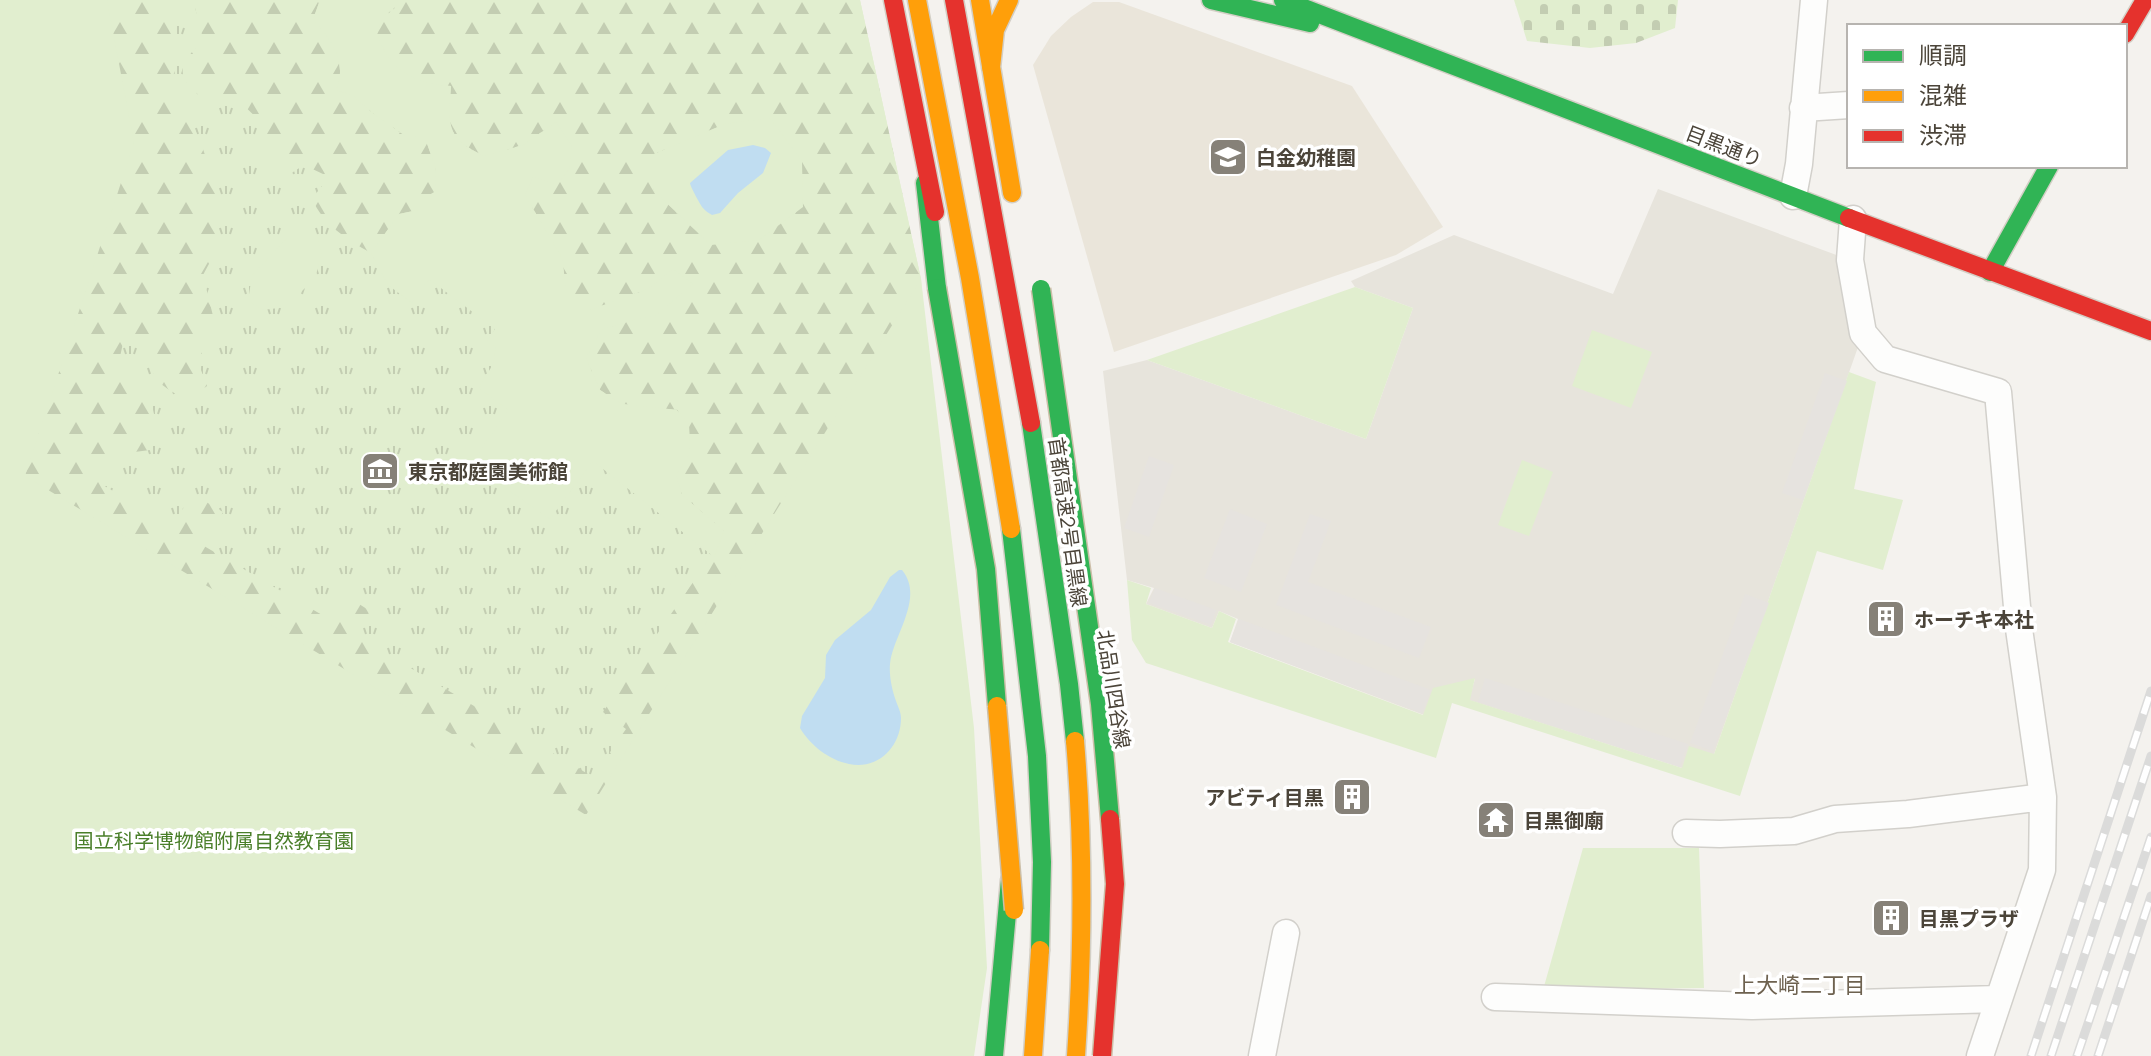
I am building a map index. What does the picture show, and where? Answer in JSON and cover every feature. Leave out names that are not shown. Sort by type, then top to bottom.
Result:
[{"type":"main road","points":[[893,0],[973,404],[1005,683],[1013,849],[994,1056]]},
{"type":"main road","points":[[917,0],[1006,491],[1037,756],[1042,862],[1033,1056]]},
{"type":"main road","name":"首都高速2号目黒線","points":[[954,0],[1006,272],[1044,501],[1076,745],[1081,864],[1076,1056]]},
{"type":"main road","points":[[980,0],[1018,204]]},
{"type":"main road","points":[[991,68],[995,30],[1009,0]]},
{"type":"main road","points":[[1211,0],[1382,40]]},
{"type":"main road","name":"目黒通り","points":[[1283,0],[2151,331]]},
{"type":"main road","points":[[2127,31],[2145,0]]},
{"type":"main road","points":[[918,123],[937,288],[987,585],[1014,910],[1003,1056]]},
{"type":"main road","points":[[1990,272],[2048,168]]},
{"type":"main road","points":[[1035,283],[1100,704],[1115,884],[1104,1056]]},
{"type":"street","points":[[1793,196],[1799,164],[1814,0]]},
{"type":"street","points":[[1803,108],[1847,105]]},
{"type":"street","points":[[1853,219],[1850,260],[1863,333],[1885,359],[1998,392],[2019,629],[2043,797],[2042,870],[1980,1056]]},
{"type":"street","points":[[1686,833],[1794,831],[1835,819],[1908,814],[2043,797]]},
{"type":"street","points":[[1262,1056],[1286,933]]},
{"type":"street","points":[[1495,997],[1752,1006],[1998,999]]},
{"type":"shaded area","name":"白金幼稚園","points":[[1093,2],[1119,2],[1352,86],[1443,227],[1396,255],[1114,352],[1033,65],[1051,36]]},
{"type":"shaded area","points":[[1658,189],[1850,260],[1863,333],[1714,754],[1682,768],[1469,700],[1475,679],[1424,715],[1230,642],[1238,619],[1219,611],[1212,628],[1146,604],[1154,588],[1127,580],[1103,371],[1147,360],[1366,439],[1413,308],[1355,287],[1351,281],[1454,235],[1613,294]]},
{"type":"shaded area","points":[[1825,373],[1847,381],[1803,500],[1782,493]]},
{"type":"shaded area","points":[[1149,456],[1174,465],[1149,537],[1124,528]]},
{"type":"shaded area","points":[[1230,509],[1267,524],[1241,592],[1204,578]]},
{"type":"shaded area","points":[[1310,514],[1331,521],[1308,582],[1431,627],[1419,658],[1276,605]]},
{"type":"shaded area","points":[[1155,588],[1216,610],[1211,625],[1149,603]]},
{"type":"shaded area","points":[[1745,594],[1769,603],[1713,751],[1690,743]]},
{"type":"shaded area","points":[[1239,619],[1431,690],[1422,713],[1230,642]]},
{"type":"shaded area","points":[[1485,678],[1688,744],[1680,767],[1478,702]]},
{"type":"green space","name":"国立科学博物館附属自然教育園","points":[[0,0],[169,0],[177,47],[173,81],[201,143],[216,188],[217,249],[203,275],[214,320],[202,347],[201,370],[207,386],[192,395],[175,393],[154,379],[148,343],[136,337],[123,343],[118,366],[150,397],[154,414],[150,450],[119,454],[103,485],[171,526],[193,494],[223,512],[204,546],[329,619],[345,595],[370,611],[357,636],[593,777],[626,729],[603,712],[705,565],[714,557],[724,531],[682,495],[676,475],[690,453],[689,425],[678,410],[622,404],[600,390],[586,358],[601,330],[656,315],[673,269],[648,289],[590,310],[566,288],[562,258],[525,195],[556,122],[523,145],[484,156],[472,149],[462,143],[452,129],[451,86],[425,82],[397,65],[377,34],[382,19],[404,0],[860,0],[921,279],[981,966],[0,1056]],"holes":[[[725,124],[711,245],[654,191],[649,156]]]},
{"type":"green space","name":"国立科学博物館附属自然教育園","points":[[0,0],[107,0],[134,143],[25,476],[586,815],[921,279],[974,728],[987,968],[974,1056],[0,1056]]},
{"type":"green space","points":[[107,0],[860,0],[921,279],[586,815],[25,476]]},
{"type":"green space","points":[[193,0],[320,0],[313,19],[327,34],[338,55],[341,78],[352,95],[375,115],[404,135],[425,138],[435,166],[437,191],[424,198],[418,210],[399,214],[371,253],[337,230],[312,199],[324,183],[323,174],[304,165],[290,174],[261,149],[262,123],[235,97],[205,101],[184,78],[184,65],[203,39]]},
{"type":"green space","points":[[320,0],[404,0],[382,18],[377,34],[382,46],[405,73],[425,82],[451,86],[449,111],[452,129],[462,143],[484,156],[523,145],[556,122],[572,146],[569,169],[557,185],[533,177],[525,195],[562,258],[566,288],[590,310],[648,289],[673,269],[693,284],[656,315],[601,330],[586,358],[600,390],[622,404],[677,410],[689,425],[690,453],[676,475],[682,495],[724,531],[714,557],[593,461],[550,519],[471,464],[508,410],[479,388],[493,364],[496,348],[487,341],[495,329],[429,279],[412,303],[388,285],[371,253],[399,214],[418,210],[424,198],[436,191],[435,166],[425,138],[404,135],[352,95],[336,90],[339,61],[326,35],[313,20]]},
{"type":"green space","points":[[1514,0],[1678,0],[1675,28],[1636,43],[1590,48],[1527,41]]},
{"type":"green space","points":[[770,118],[802,161],[803,207],[759,240],[711,245],[654,191],[649,156],[725,124]],"holes":[[[709,166],[753,183],[738,192],[720,213],[702,208],[690,183]]]},
{"type":"green space","points":[[291,234],[317,234],[322,254],[315,278],[286,307],[263,310],[248,301],[252,275]]},
{"type":"green space","points":[[1355,287],[1413,308],[1366,439],[1147,360]]},
{"type":"green space","points":[[1592,330],[1652,352],[1631,408],[1572,386]]},
{"type":"green space","points":[[1849,372],[1876,382],[1854,489],[1903,500],[1883,570],[1817,551],[1740,796],[1452,703],[1436,758],[1146,663],[1132,640],[1127,580],[1151,588],[1146,604],[1212,628],[1219,611],[1236,619],[1228,642],[1423,715],[1433,688],[1475,678],[1470,700],[1682,768],[1689,746],[1714,754]]},
{"type":"green space","points":[[1522,460],[1553,472],[1529,536],[1498,525]]},
{"type":"green space","points":[[1583,848],[1699,848],[1704,988],[1543,990]]},
{"type":"water","points":[[753,145],[771,153],[763,173],[720,213],[712,215],[702,206],[690,183],[728,150]]},
{"type":"water","points":[[899,570],[908,581],[910,592],[906,617],[890,664],[892,688],[901,716],[900,729],[892,747],[878,760],[860,765],[849,764],[827,755],[809,740],[800,728],[802,716],[825,678],[826,655],[835,640],[871,610],[890,577]]},
{"type":"railway","points":[[2031,1056],[2151,691]]},
{"type":"railway","points":[[2051,1056],[2151,756]]},
{"type":"railway","points":[[2077,1056],[2151,837]]},
{"type":"railway","points":[[2098,1056],[2151,896]]},
{"type":"traffic: fast","points":[[1211,0],[1310,23]]},
{"type":"traffic: fast","points":[[1283,0],[1849,218]]},
{"type":"traffic: fast","points":[[1990,272],[2048,168]]},
{"type":"traffic: fast","points":[[925,183],[937,288]]},
{"type":"traffic: fast","points":[[937,288],[986,569],[997,706]]},
{"type":"traffic: fast","points":[[1041,289],[1100,704],[1110,819]]},
{"type":"traffic: fast","points":[[1031,423],[1075,741]]},
{"type":"traffic: fast","points":[[1011,529],[1037,756],[1042,862],[1040,950]]},
{"type":"traffic: fast","points":[[994,1056],[1010,880]]},
{"type":"traffic: slow","points":[[917,0],[970,278],[1011,529]]},
{"type":"traffic: slow","points":[[980,0],[1012,193]]},
{"type":"traffic: slow","points":[[991,68],[995,30],[1009,0]]},
{"type":"traffic: slow","points":[[997,706],[1014,910]]},
{"type":"traffic: slow","points":[[1075,741],[1082,898],[1076,1056]]},
{"type":"traffic: slow","points":[[1033,1056],[1040,950]]},
{"type":"traffic: jam","points":[[893,0],[935,212]]},
{"type":"traffic: jam","points":[[954,0],[1031,423]]},
{"type":"traffic: jam","points":[[2127,31],[2145,0]]},
{"type":"traffic: jam","points":[[1849,218],[2151,331]]},
{"type":"traffic: jam","points":[[1102,1056],[1115,884],[1110,819]]},
{"type":"place","name":"白金幼稚園","points":[[1228,157]]},
{"type":"place","name":"東京都庭園美術館","points":[[380,471]]},
{"type":"place","name":"ホーチキ本社","points":[[1886,619]]},
{"type":"place","name":"アビティ目黒","points":[[1352,797]]},
{"type":"place","name":"目黒御廟","points":[[1496,820]]},
{"type":"place","name":"目黒プラザ","points":[[1891,918]]},
{"type":"district","name":"上大崎二丁目","points":[[1800,985]]}]
